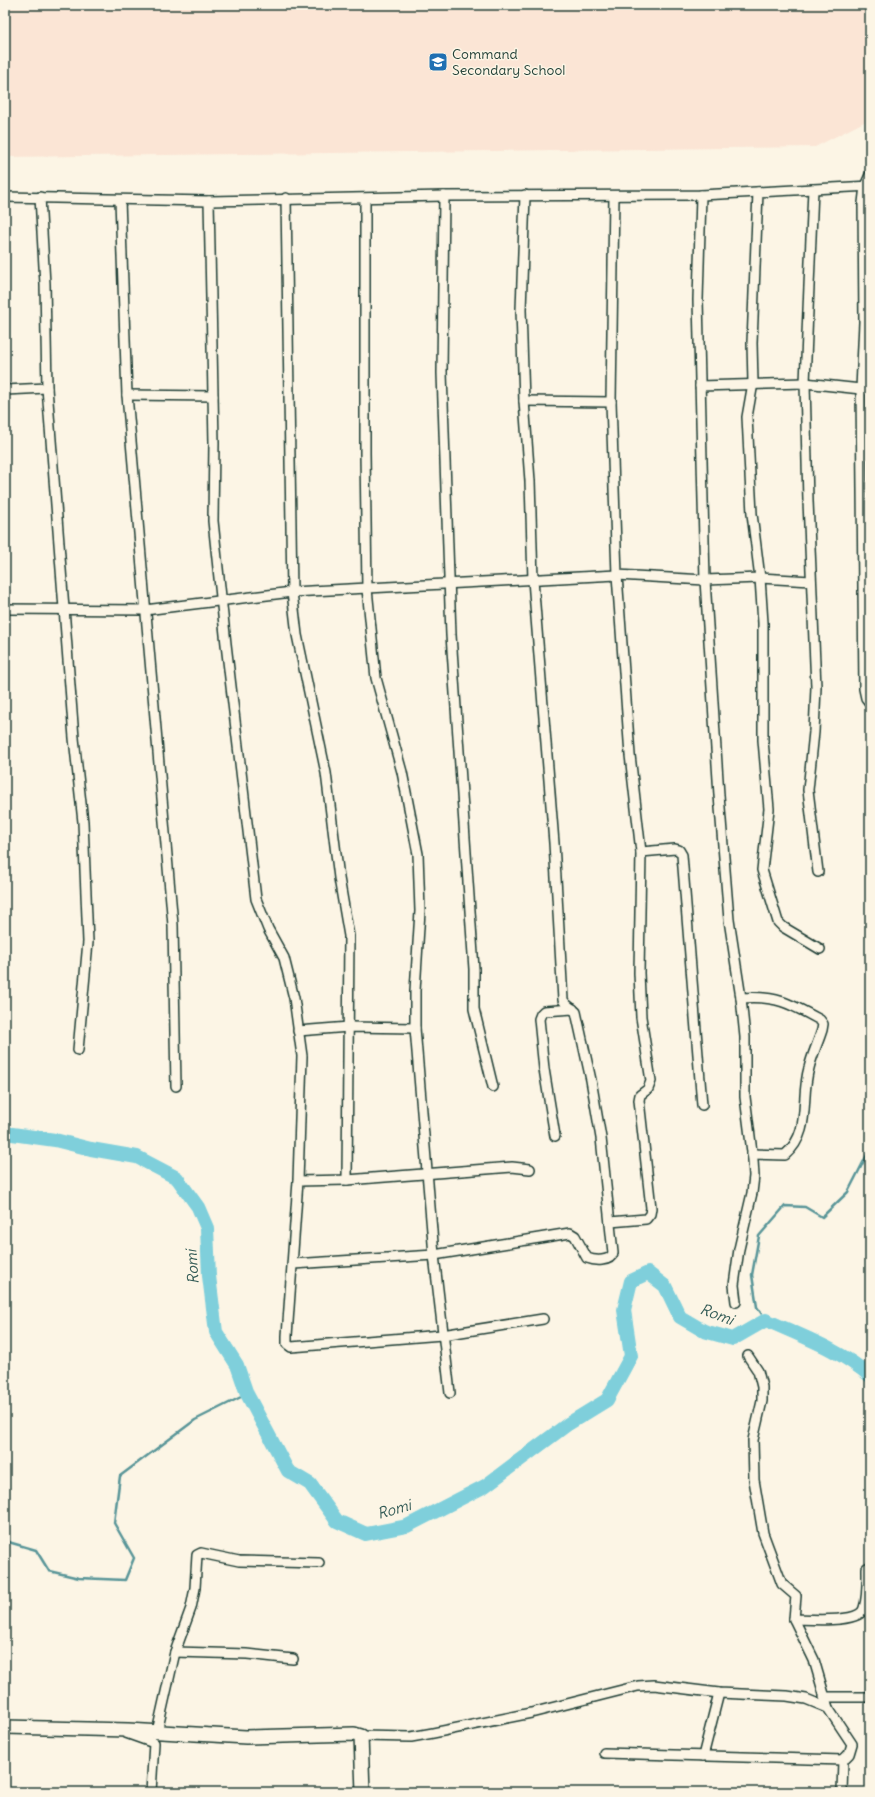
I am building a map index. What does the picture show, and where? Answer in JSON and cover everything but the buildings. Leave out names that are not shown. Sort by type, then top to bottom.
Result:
[{"type":"street","points":[[870,175],[862,203],[866,389],[864,689],[866,698],[870,703]]},
{"type":"street","points":[[5,196],[209,201],[286,198],[525,195],[701,195],[867,186]]},
{"type":"street","points":[[812,189],[805,383],[808,501],[816,687],[814,732],[808,790],[818,872]]},
{"type":"street","points":[[758,192],[752,343],[753,384],[747,417],[752,514],[760,578],[763,623],[763,740],[769,809],[762,870],[778,922],[783,927],[820,949]]},
{"type":"street","points":[[292,1264],[434,1255],[570,1233],[575,1236],[587,1258],[591,1260],[609,1260],[613,1253],[601,1138],[591,1080],[576,1012],[563,1000],[554,843],[533,580],[530,481],[524,401],[521,310],[525,195]]},
{"type":"street","points":[[701,195],[698,300],[705,580],[718,787],[729,920],[742,998],[745,1037],[745,1097],[754,1176],[752,1193],[739,1249],[734,1285],[736,1302]]},
{"type":"street","points":[[444,196],[442,373],[452,643],[474,969],[474,1008],[493,1087]]},
{"type":"street","points":[[610,1222],[646,1219],[650,1214],[651,1208],[639,1100],[640,1095],[648,1089],[651,1081],[642,1017],[640,988],[641,852],[630,755],[617,575],[611,402],[614,196]]},
{"type":"street","points":[[40,197],[45,284],[47,388],[74,738],[83,822],[88,942],[78,1050]]},
{"type":"street","points":[[286,198],[292,592],[297,635],[326,773],[339,878],[349,936],[348,1180]]},
{"type":"street","points":[[365,198],[365,453],[367,589],[376,678],[402,772],[418,854],[420,911],[415,991],[415,1028],[429,1175],[434,1255],[442,1336],[450,1393]]},
{"type":"street","points":[[120,200],[127,395],[173,925],[176,1086]]},
{"type":"street","points":[[209,201],[213,396],[213,521],[221,601],[256,899],[268,929],[284,958],[294,998],[302,1056],[298,1181],[286,1336],[288,1344],[291,1347],[442,1336],[543,1319]]},
{"type":"street","points":[[700,386],[805,383],[866,389]]},
{"type":"street","points":[[5,390],[47,388]]},
{"type":"street","points":[[127,395],[213,396]]},
{"type":"street","points":[[524,401],[611,402]]},
{"type":"street","points":[[5,609],[145,610],[292,592],[367,589],[405,585],[450,585],[617,575],[705,580],[760,578],[811,581]]},
{"type":"street","points":[[641,852],[675,848],[679,850],[682,855],[702,1105]]},
{"type":"street","points":[[742,998],[772,998],[795,1006],[820,1020],[823,1024],[808,1069],[802,1125],[798,1141],[794,1148],[785,1155],[752,1154]]},
{"type":"street","points":[[555,1136],[544,1069],[539,1019],[540,1014],[544,1011],[573,1009]]},
{"type":"street","points":[[298,1031],[349,1027],[415,1028]]},
{"type":"street","points":[[298,1181],[348,1180],[429,1175],[512,1167],[530,1169]]},
{"type":"street","points":[[604,1753],[842,1760],[849,1754],[852,1744],[828,1708],[814,1660],[794,1619],[796,1596],[782,1584],[763,1533],[754,1480],[753,1440],[762,1401],[762,1387],[758,1371],[748,1356]]},
{"type":"street","points":[[157,1732],[175,1652],[191,1608],[195,1588],[197,1555],[201,1553],[239,1560],[319,1563]]},
{"type":"street","points":[[794,1619],[846,1619],[859,1615],[864,1609],[868,1568]]},
{"type":"street","points":[[175,1652],[247,1654],[293,1659]]},
{"type":"street","points":[[5,1727],[120,1730],[246,1737],[354,1734],[361,1736],[411,1737],[531,1713],[638,1686],[654,1685],[719,1693],[787,1696],[806,1699],[828,1708]]},
{"type":"street","points":[[702,1756],[719,1693]]},
{"type":"street","points":[[824,1697],[870,1697]]},
{"type":"street","points":[[120,1730],[154,1743],[151,1792]]},
{"type":"street","points":[[361,1736],[363,1792]]},
{"type":"street","points":[[842,1760],[842,1792]]},
{"type":"shaded area","name":"Command Secondary School","points":[[5,5],[870,5],[870,119],[815,147],[5,157]]},
{"type":"waterway","name":"Romi","points":[[5,1133],[55,1140],[91,1149],[137,1157],[177,1178],[198,1207],[207,1228],[209,1276],[216,1332],[237,1365],[247,1394],[288,1471],[310,1484],[337,1521],[366,1534],[407,1526],[485,1486],[568,1424],[607,1400],[631,1356],[624,1310],[631,1281],[648,1273],[665,1286],[680,1317],[704,1331],[733,1339],[766,1320],[834,1351],[870,1376]]},
{"type":"waterway","points":[[766,1320],[757,1307],[752,1275],[759,1236],[785,1206],[805,1207],[822,1217],[848,1192],[870,1149]]},
{"type":"waterway","points":[[5,1541],[36,1550],[49,1571],[79,1578],[125,1580],[134,1558],[114,1523],[120,1476],[195,1420],[247,1394]]},
{"type":"place","name":"Command Secondary School","points":[[438,62]]}]
